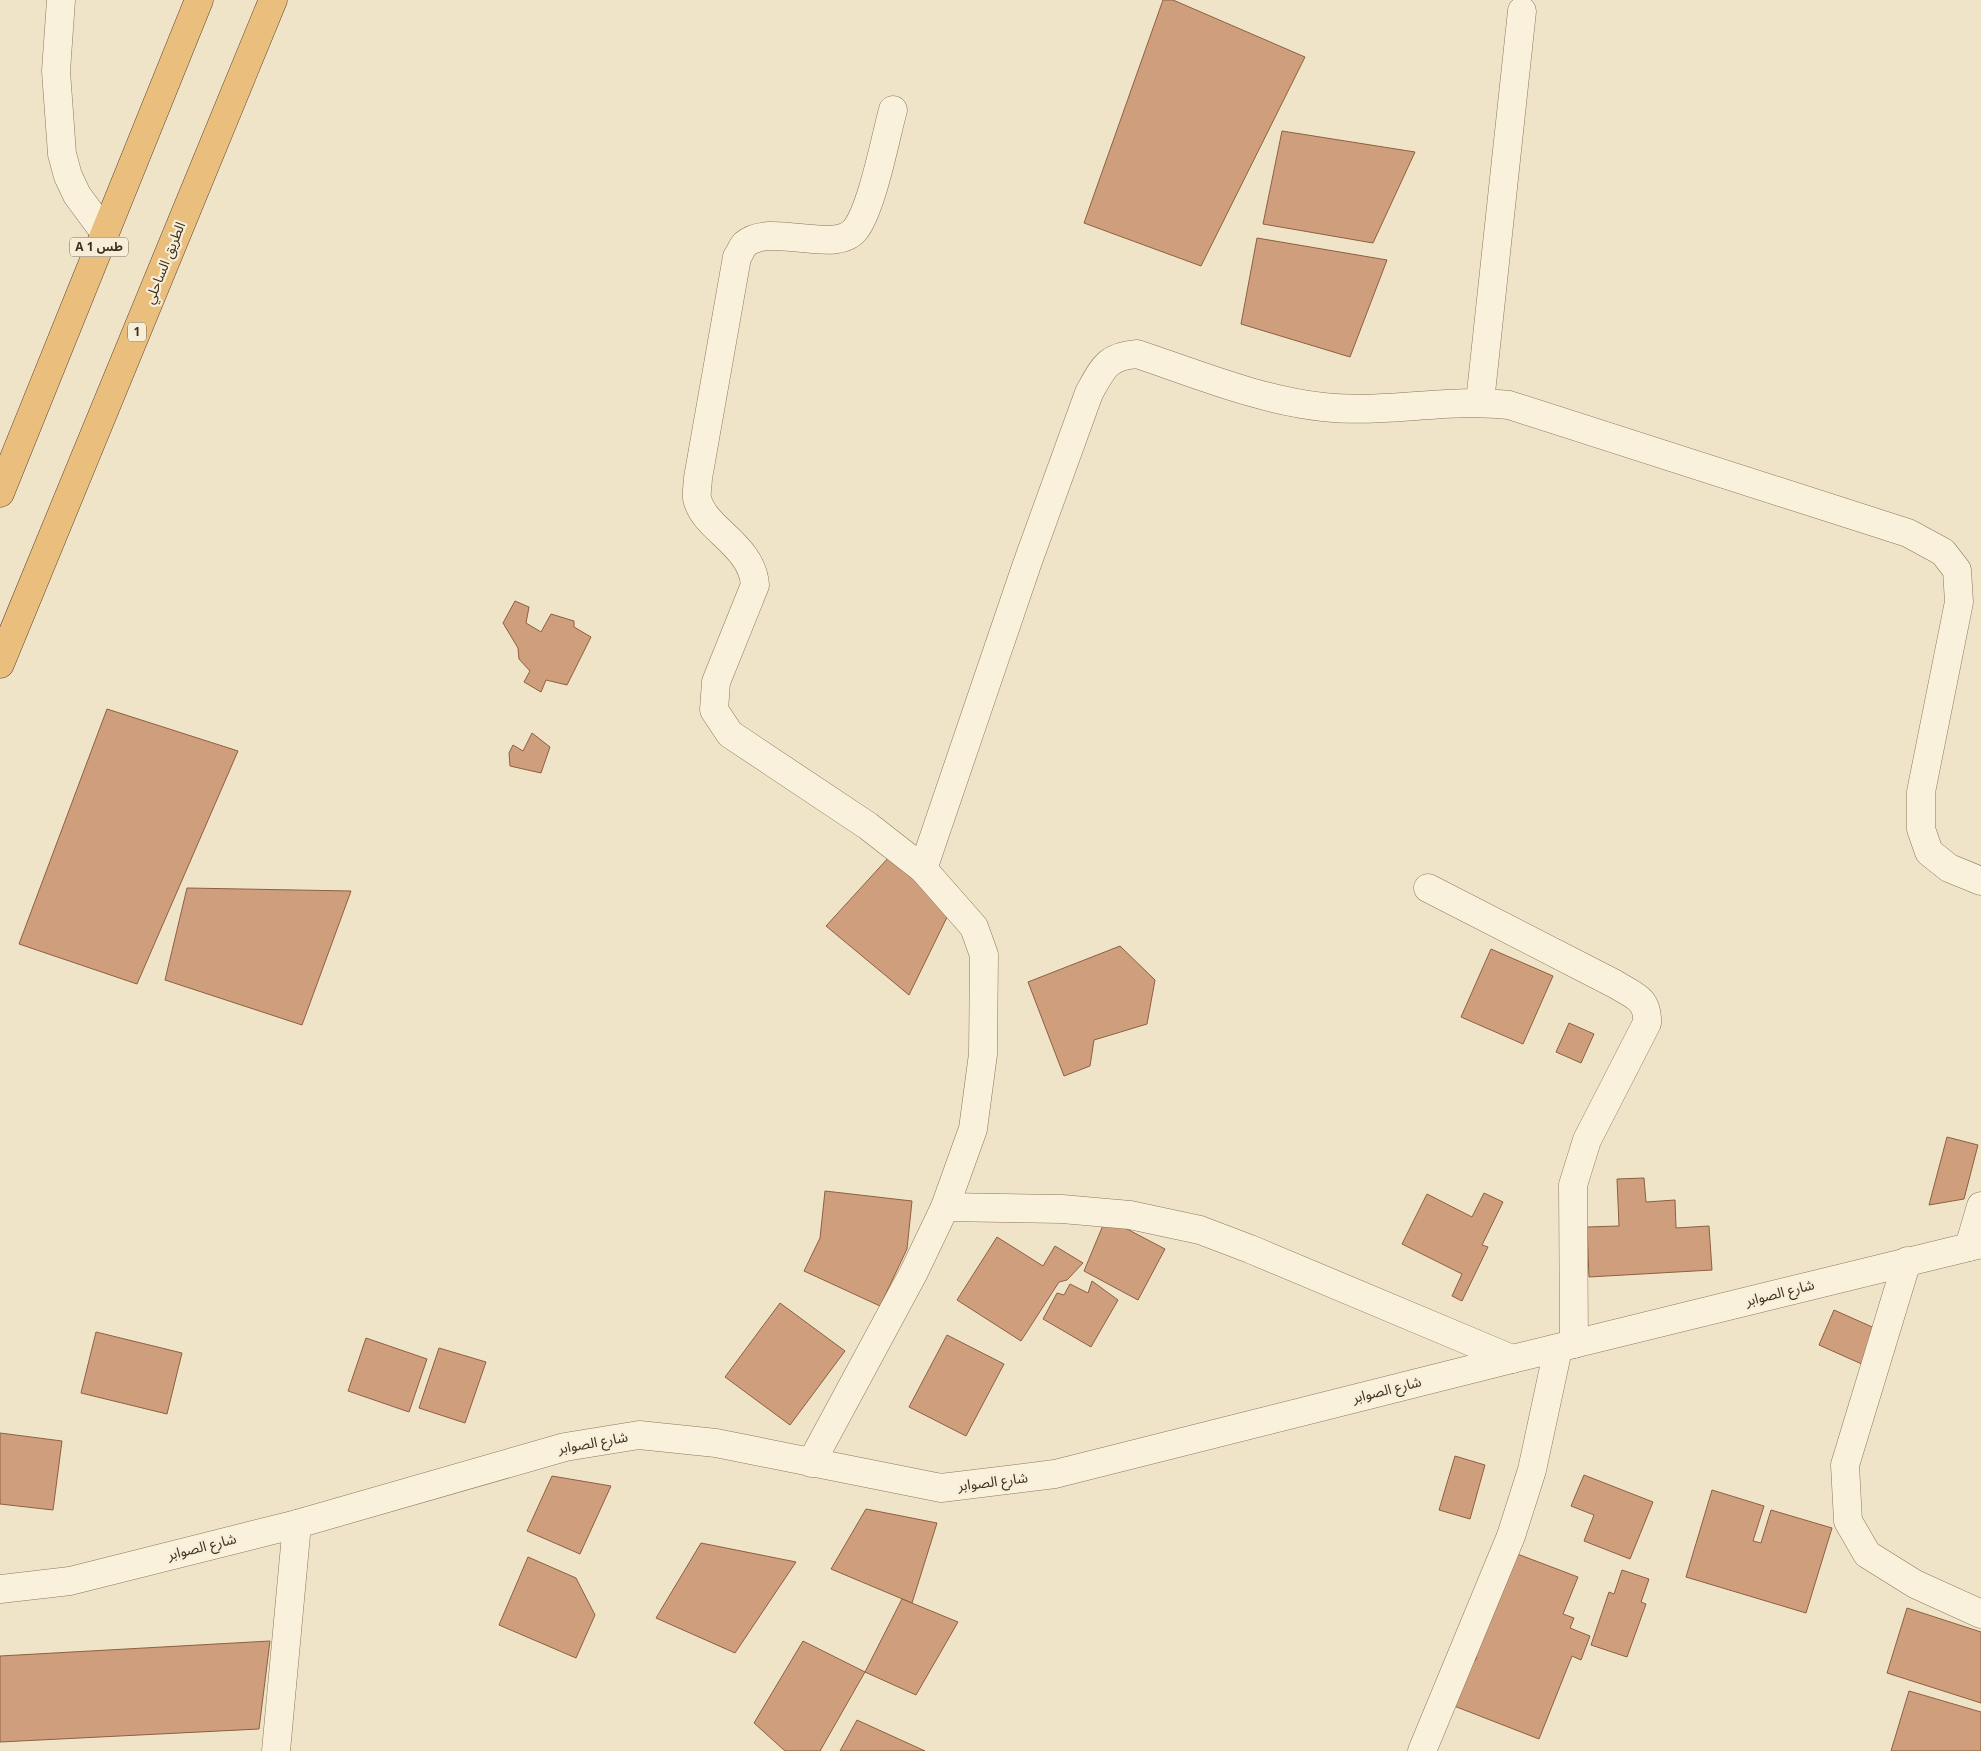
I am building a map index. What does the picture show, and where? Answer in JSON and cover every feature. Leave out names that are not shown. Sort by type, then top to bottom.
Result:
[{"type":"highway","name":"A 1 طس","points":[[0,493],[199,0]]},
{"type":"highway","name":"الطريق الساحلي","points":[[0,664],[273,0]]},
{"type":"street","points":[[61,0],[56,71],[62,154],[68,176],[77,195],[105,233]]},
{"type":"street","points":[[1480,402],[1522,11]]},
{"type":"street","points":[[811,1463],[914,1272],[945,1207],[973,1129],[983,1054],[984,955],[974,927],[923,869],[868,826],[730,734],[714,710],[716,682],[755,585],[754,570],[744,556],[706,515],[698,499],[698,478],[737,257],[745,244],[758,237],[841,239],[854,231],[865,214],[893,110]]},
{"type":"street","points":[[923,869],[1027,564],[1090,392],[1102,370],[1118,355],[1137,354],[1275,399],[1324,407],[1372,409],[1480,402],[1509,405],[1908,533],[1943,552],[1957,570],[1959,602],[1921,792],[1921,830],[1929,852],[1949,868],[1981,881]]},
{"type":"street","points":[[1422,1751],[1511,1536],[1532,1470],[1566,1347],[1573,1185],[1587,1140],[1647,1023],[1647,1010],[1642,1000],[1615,984],[1428,888]]},
{"type":"street","points":[[1975,1246],[1981,1206]]},
{"type":"street","points":[[945,1207],[1062,1209],[1130,1215],[1200,1230],[1259,1252],[1512,1359]]},
{"type":"street","name":"شارع الصوابر","points":[[0,1589],[70,1581],[298,1524],[565,1446],[638,1435],[716,1443],[941,1488],[1055,1474],[1907,1261],[1975,1246]]},
{"type":"street","points":[[1907,1261],[1845,1465],[1848,1522],[1867,1554],[1915,1584],[1981,1614]]},
{"type":"street","points":[[276,1751],[298,1524]]},
{"type":"building","points":[[1163,0],[1173,0],[1305,57],[1201,266],[1084,223]]},
{"type":"building","points":[[1282,131],[1415,152],[1373,243],[1263,224]]},
{"type":"building","points":[[1257,238],[1387,260],[1350,357],[1241,324]]},
{"type":"building","points":[[515,601],[529,607],[526,623],[541,632],[551,614],[574,621],[574,627],[591,637],[567,685],[546,680],[541,692],[524,682],[530,671],[519,659],[518,648],[503,623]]},
{"type":"building","points":[[107,709],[238,751],[137,984],[19,944]]},
{"type":"building","points":[[532,733],[550,747],[541,773],[510,766],[509,753],[513,745],[523,751]]},
{"type":"building","points":[[890,856],[951,909],[909,995],[826,926]]},
{"type":"building","points":[[187,888],[351,891],[302,1025],[165,980]]},
{"type":"building","points":[[1120,946],[1155,980],[1147,1024],[1094,1040],[1090,1066],[1064,1076],[1028,982]]},
{"type":"building","points":[[1491,949],[1553,976],[1523,1044],[1461,1017]]},
{"type":"building","points":[[1569,1023],[1594,1034],[1581,1063],[1556,1052]]},
{"type":"building","points":[[1947,1137],[1978,1145],[1964,1199],[1929,1205]]},
{"type":"building","points":[[1644,1178],[1646,1202],[1675,1200],[1676,1228],[1709,1226],[1712,1270],[1589,1277],[1587,1227],[1619,1226],[1617,1179]]},
{"type":"building","points":[[825,1191],[912,1201],[907,1249],[880,1306],[804,1271],[820,1238]]},
{"type":"building","points":[[1484,1193],[1503,1202],[1482,1245],[1488,1247],[1462,1301],[1452,1296],[1462,1274],[1402,1244],[1427,1194],[1472,1217]]},
{"type":"building","points":[[1106,1218],[1165,1249],[1138,1300],[1084,1271]]},
{"type":"building","points":[[997,1237],[1043,1266],[1055,1246],[1083,1263],[1067,1280],[1059,1282],[1021,1341],[957,1300]]},
{"type":"building","points":[[1092,1281],[1118,1300],[1091,1347],[1043,1319],[1057,1293],[1064,1295],[1070,1284],[1088,1293]]},
{"type":"building","points":[[780,1303],[845,1351],[790,1425],[725,1377]]},
{"type":"building","points":[[1834,1310],[1879,1330],[1864,1365],[1819,1345]]},
{"type":"building","points":[[96,1332],[182,1353],[167,1414],[81,1393]]},
{"type":"building","points":[[947,1335],[1004,1364],[966,1436],[909,1407]]},
{"type":"building","points":[[366,1338],[427,1359],[409,1412],[348,1391]]},
{"type":"building","points":[[439,1348],[486,1362],[465,1423],[419,1408]]},
{"type":"building","points":[[0,1433],[62,1441],[53,1510],[0,1504]]},
{"type":"building","points":[[1455,1456],[1485,1465],[1470,1519],[1439,1510]]},
{"type":"building","points":[[1584,1475],[1653,1502],[1630,1559],[1584,1541],[1594,1515],[1571,1506]]},
{"type":"building","points":[[552,1476],[611,1486],[580,1554],[527,1531]]},
{"type":"building","points":[[1712,1490],[1764,1506],[1753,1541],[1761,1543],[1771,1510],[1832,1528],[1806,1613],[1686,1577]]},
{"type":"building","points":[[866,1509],[937,1523],[912,1603],[831,1569]]},
{"type":"building","points":[[701,1543],[796,1562],[735,1653],[656,1618]]},
{"type":"building","points":[[1512,1552],[1578,1577],[1563,1614],[1574,1618],[1570,1628],[1590,1636],[1581,1660],[1572,1656],[1539,1739],[1449,1704],[1468,1658],[1475,1661],[1477,1657],[1472,1654]]},
{"type":"building","points":[[528,1557],[576,1578],[595,1615],[576,1658],[499,1625]]},
{"type":"building","points":[[1622,1570],[1649,1579],[1641,1602],[1646,1604],[1627,1657],[1591,1645],[1609,1592],[1614,1594]]},
{"type":"building","points":[[902,1599],[958,1622],[916,1695],[865,1672]]},
{"type":"building","points":[[1907,1608],[1981,1632],[1981,1703],[1887,1673]]},
{"type":"building","points":[[270,1641],[259,1729],[0,1742],[0,1656]]},
{"type":"building","points":[[803,1641],[865,1672],[820,1751],[785,1751],[754,1723]]},
{"type":"building","points":[[1909,1691],[1981,1712],[1981,1751],[1891,1751]]},
{"type":"building","points":[[857,1720],[925,1751],[840,1751]]}]
